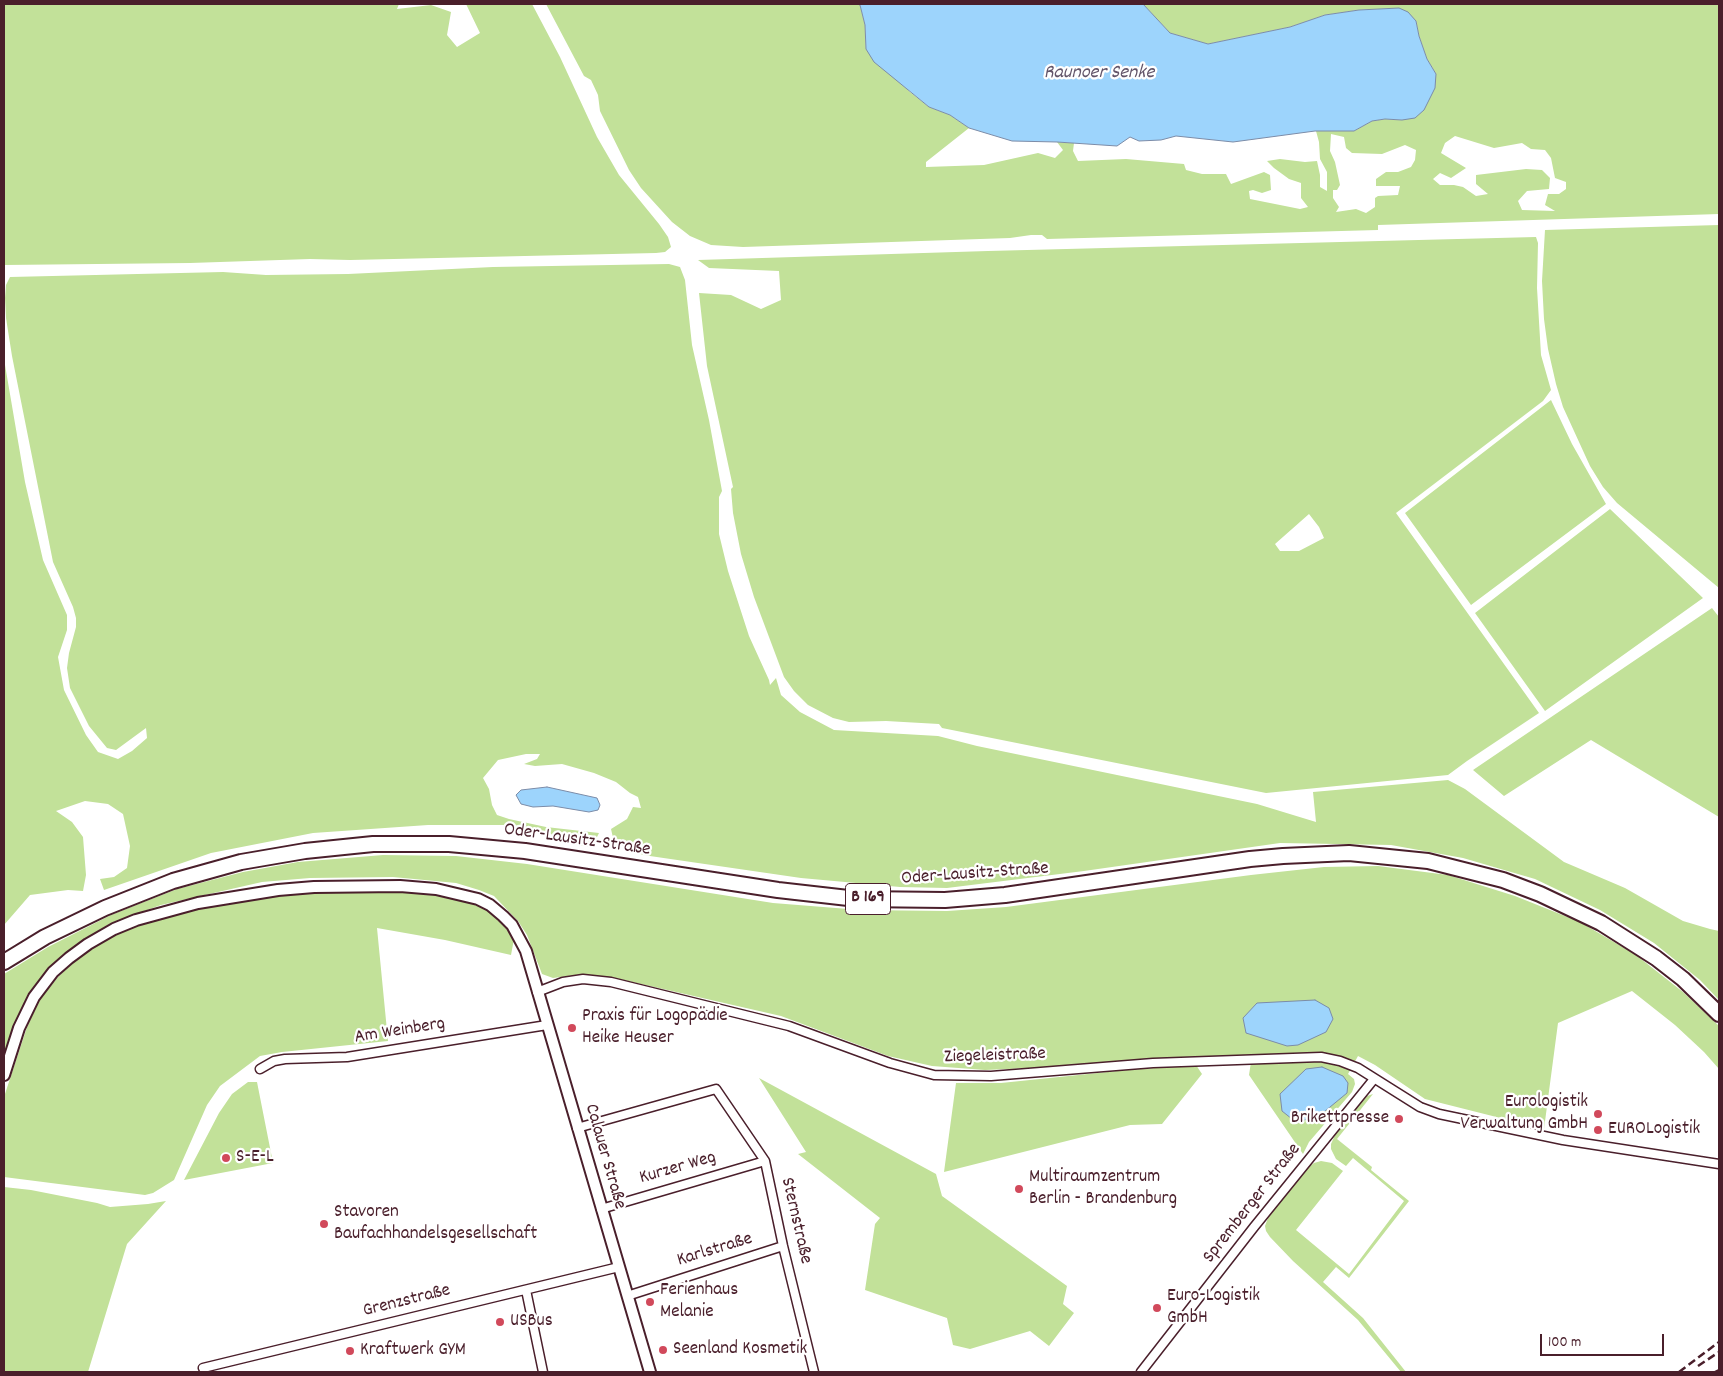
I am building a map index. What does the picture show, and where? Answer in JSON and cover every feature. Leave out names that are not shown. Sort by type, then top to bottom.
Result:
[{"type":"highway","name":"Oder-Lausitz-Straße","points":[[4,962],[105,908],[173,881],[241,862],[305,851],[373,844],[449,844],[525,851],[778,890],[856,899],[916,900],[946,900],[1005,895],[1250,859],[1349,853],[1428,861],[1503,880],[1540,894],[1601,923],[1642,949],[1683,979],[1719,1014]]},
{"type":"street","name":"Calauer Straße","points":[[4,1075],[19,1028],[34,997],[53,972],[88,944],[114,929],[136,920],[198,903],[278,890],[314,887],[390,886],[436,889],[478,899],[490,905],[512,925],[526,951],[650,1372]]},
{"type":"street","name":"Ziegeleistraße","points":[[537,992],[563,982],[583,979],[611,982],[789,1026],[890,1063],[934,1075],[991,1076],[1153,1063],[1321,1057],[1340,1061],[1358,1068],[1374,1079]]},
{"type":"street","name":"Am Weinberg","points":[[260,1069],[274,1061],[285,1059],[347,1057],[547,1025]]},
{"type":"street","points":[[1374,1079],[1420,1107],[1439,1114],[1562,1140],[1719,1164]]},
{"type":"street","name":"Spremberger Straße","points":[[1141,1372],[1374,1079]]},
{"type":"street","name":"Sternstraße","points":[[577,1128],[716,1089],[765,1161],[783,1246],[814,1372]]},
{"type":"street","name":"Kurzer Weg","points":[[601,1209],[765,1161]]},
{"type":"street","name":"Karlstraße","points":[[627,1296],[783,1246]]},
{"type":"street","name":"Grenzstraße","points":[[203,1368],[619,1267]]},
{"type":"street","points":[[526,1290],[543,1372]]},
{"type":"green space","points":[[4,4],[399,4],[397,9],[431,5],[451,12],[447,35],[457,47],[480,33],[466,4],[532,4],[560,57],[597,137],[619,175],[668,237],[671,247],[665,252],[656,253],[4,265]]},
{"type":"green space","points":[[546,4],[857,4],[860,5],[865,25],[866,49],[910,92],[929,107],[950,115],[969,128],[926,162],[926,167],[984,165],[1038,153],[1055,158],[1063,150],[1057,142],[1074,143],[1073,151],[1078,161],[1126,159],[1184,164],[1186,170],[1202,174],[1226,174],[1231,184],[1264,172],[1270,175],[1271,190],[1262,193],[1253,190],[1249,191],[1250,199],[1300,209],[1308,207],[1301,198],[1301,183],[1289,179],[1267,161],[1280,159],[1305,162],[1317,161],[1320,187],[1327,191],[1327,172],[1320,159],[1316,131],[1354,131],[1372,121],[1385,119],[1402,120],[1436,74],[1427,59],[1416,21],[1399,8],[1359,10],[1325,15],[1290,27],[1208,44],[1170,33],[1143,4],[1719,4],[1719,214],[1378,225],[1378,230],[1047,239],[1042,235],[1031,235],[1010,238],[743,247],[711,245],[690,236],[672,222],[641,188],[629,170],[600,111],[598,95],[591,80],[584,76]],"holes":[[[1331,134],[1344,137],[1346,148],[1352,153],[1382,154],[1405,145],[1416,150],[1415,160],[1411,167],[1398,172],[1386,172],[1376,179],[1376,186],[1400,186],[1398,195],[1378,196],[1375,198],[1375,207],[1366,213],[1356,209],[1336,212],[1339,207],[1333,198],[1333,190],[1337,190],[1340,185],[1335,162],[1330,151]],[[1455,136],[1494,148],[1522,143],[1531,149],[1545,150],[1551,158],[1555,178],[1566,182],[1566,189],[1559,194],[1548,194],[1545,205],[1555,211],[1522,210],[1518,201],[1527,191],[1549,189],[1550,178],[1542,170],[1526,169],[1476,175],[1476,184],[1488,194],[1476,196],[1463,187],[1440,185],[1433,179],[1440,173],[1451,178],[1466,168],[1441,153],[1445,143]]]},
{"type":"green space","points":[[1719,225],[1719,588],[1617,503],[1603,487],[1590,466],[1563,407],[1556,384],[1548,349],[1542,281],[1545,230]]},
{"type":"green space","points":[[1536,237],[1538,243],[1537,288],[1541,355],[1551,390],[1543,401],[1396,513],[1539,713],[1448,775],[1266,793],[942,728],[939,724],[886,721],[849,722],[833,718],[808,705],[794,691],[784,677],[754,597],[741,554],[733,513],[731,489],[733,487],[707,366],[699,293],[731,295],[761,309],[781,300],[779,271],[709,268],[698,260]],"holes":[[[1309,514],[1319,527],[1324,538],[1299,551],[1280,551],[1275,544]]]},
{"type":"green space","points":[[669,264],[680,267],[685,280],[692,345],[709,420],[722,491],[719,497],[719,534],[728,571],[749,636],[770,685],[776,678],[781,695],[800,712],[834,730],[938,736],[977,746],[1257,804],[1316,822],[1313,792],[1448,780],[1465,789],[1564,862],[1625,888],[1683,921],[1719,931],[1719,1000],[1700,980],[1654,943],[1600,910],[1535,879],[1463,858],[1391,845],[1280,843],[947,888],[900,887],[801,878],[643,855],[614,842],[611,829],[627,819],[633,807],[641,808],[638,797],[616,782],[594,773],[562,764],[535,766],[524,764],[537,759],[540,754],[526,754],[498,760],[483,778],[489,789],[492,805],[497,815],[546,827],[599,833],[592,847],[560,842],[550,833],[514,825],[428,825],[313,833],[211,853],[104,890],[100,879],[114,877],[127,868],[130,846],[123,814],[108,804],[85,801],[56,811],[72,822],[83,837],[86,875],[83,891],[68,890],[30,895],[4,925],[4,359],[25,482],[43,560],[67,615],[67,630],[58,657],[64,690],[86,735],[98,752],[118,759],[132,751],[147,738],[146,728],[116,750],[107,748],[89,726],[70,688],[67,668],[76,627],[76,618],[53,562],[12,356],[5,298],[6,285],[10,277],[223,272],[266,275],[348,274],[493,267]]},
{"type":"green space","points":[[1551,400],[1572,444],[1606,504],[1471,605],[1405,513]]},
{"type":"green space","points":[[1610,509],[1703,598],[1545,711],[1475,613]]},
{"type":"green space","points":[[1712,608],[1719,617],[1719,817],[1591,740],[1504,796],[1473,770]]},
{"type":"green space","points":[[383,855],[456,856],[527,864],[773,903],[861,910],[947,911],[1006,907],[1324,867],[1378,866],[1448,875],[1515,896],[1580,922],[1636,955],[1683,992],[1719,1026],[1719,1069],[1675,1025],[1632,991],[1558,1023],[1544,1129],[1425,1099],[1375,1065],[1358,1056],[1348,1074],[1354,1079],[1355,1084],[1352,1092],[1309,1142],[1303,1154],[1249,1075],[1251,1062],[1289,1057],[985,1070],[932,1066],[888,1056],[781,1016],[615,978],[583,974],[553,978],[542,974],[527,935],[518,921],[494,896],[456,883],[393,877],[310,878],[262,882],[161,905],[111,923],[65,954],[47,970],[28,994],[13,1028],[4,1059],[4,974],[48,947],[111,915],[177,889],[243,872],[298,862]]},
{"type":"green space","points":[[366,890],[453,897],[487,909],[499,918],[514,939],[511,955],[445,940],[377,928],[388,1041],[260,1056],[220,1086],[207,1105],[174,1180],[153,1193],[145,1195],[4,1177],[4,1097],[27,1027],[40,999],[59,976],[91,948],[124,930],[146,921],[201,907],[319,891]]},
{"type":"green space","points":[[1196,1065],[1202,1074],[1162,1124],[1130,1125],[944,1172],[956,1083],[1001,1083]]},
{"type":"green space","points":[[759,1078],[936,1174],[942,1196],[1067,1286],[1063,1304],[1074,1313],[1049,1346],[1030,1331],[970,1349],[953,1345],[947,1318],[865,1290],[875,1224],[880,1218],[798,1154],[806,1152]]},
{"type":"green space","points":[[248,1082],[257,1082],[273,1163],[184,1180],[219,1113],[232,1094]]},
{"type":"green space","points":[[1373,1094],[1337,1139],[1372,1167],[1371,1170],[1409,1201],[1349,1278],[1336,1267],[1323,1282],[1363,1318],[1406,1372],[1401,1372],[1358,1320],[1293,1261],[1270,1237],[1265,1226],[1268,1218],[1307,1168],[1321,1161],[1332,1163],[1343,1171],[1296,1230],[1349,1274],[1404,1201],[1353,1158],[1346,1166],[1336,1159],[1331,1149],[1335,1135],[1367,1096]]},
{"type":"green space","points":[[4,1187],[31,1190],[110,1207],[166,1201],[127,1244],[88,1372],[4,1372]]},
{"type":"water","name":"Raunoer Senke","points":[[857,4],[1143,4],[1170,33],[1208,44],[1290,27],[1325,15],[1359,10],[1399,8],[1408,12],[1416,21],[1427,59],[1436,74],[1435,88],[1424,110],[1415,118],[1372,121],[1354,131],[1315,131],[1233,142],[1176,136],[1161,140],[1139,141],[1130,137],[1117,146],[1012,141],[969,128],[950,115],[929,107],[874,62],[866,49],[865,25],[860,5]]},
{"type":"water","points":[[547,787],[597,798],[600,805],[598,810],[589,812],[553,806],[533,807],[521,804],[516,795],[521,790]]},
{"type":"water","points":[[1315,1000],[1329,1008],[1333,1019],[1326,1032],[1298,1045],[1287,1046],[1246,1033],[1243,1018],[1257,1003]]},
{"type":"water","points":[[1322,1067],[1343,1076],[1348,1083],[1347,1093],[1324,1112],[1297,1123],[1282,1111],[1280,1094],[1306,1069]]},
{"type":"railway","points":[[1679,1372],[1719,1342]]},
{"type":"railway","points":[[1698,1366],[1719,1352]]},
{"type":"railway","points":[[1715,1372],[1719,1370]]},
{"type":"place","name":"Praxis für Logopädie Heike Heuser","points":[[572,1028]]},
{"type":"place","name":"Eurologistik Verwaltung GmbH","points":[[1598,1114]]},
{"type":"place","name":"Brikettpresse","points":[[1399,1119]]},
{"type":"place","name":"EUROLogistik","points":[[1598,1130]]},
{"type":"place","name":"S-E-L","points":[[226,1158]]},
{"type":"place","name":"Multiraumzentrum Berlin - Brandenburg","points":[[1019,1189]]},
{"type":"place","name":"Stavoren Baufachhandelsgesellschaft","points":[[324,1224]]},
{"type":"place","name":"Ferienhaus Melanie","points":[[650,1302]]},
{"type":"place","name":"Euro-Logistik GmbH","points":[[1157,1308]]},
{"type":"place","name":"USBus","points":[[500,1322]]},
{"type":"place","name":"Seenland Kosmetik","points":[[663,1350]]},
{"type":"place","name":"Kraftwerk GYM","points":[[350,1351]]}]
